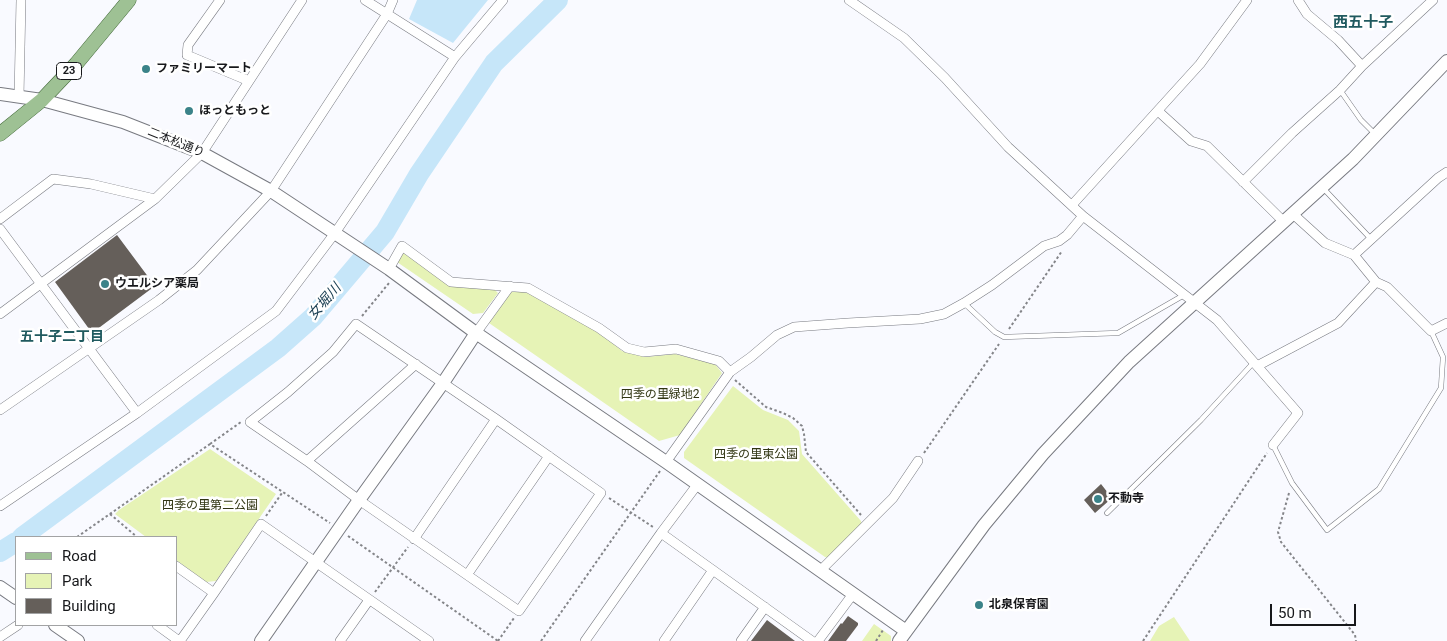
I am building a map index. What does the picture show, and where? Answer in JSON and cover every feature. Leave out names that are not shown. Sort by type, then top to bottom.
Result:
[{"type":"main road","name":"23","points":[[0,134],[42,100],[76,64],[129,0]]},
{"type":"street","points":[[19,97],[21,0]]},
{"type":"street","points":[[220,0],[188,45],[187,55],[249,81]]},
{"type":"street","points":[[0,314],[155,198],[202,153],[302,0]]},
{"type":"street","points":[[365,0],[455,57]]},
{"type":"street","points":[[0,410],[160,300],[197,270],[271,191],[387,14],[394,0]]},
{"type":"street","points":[[0,506],[137,413],[276,311],[335,233],[455,57],[503,0]]},
{"type":"street","points":[[849,0],[904,38],[945,78],[1008,147],[1083,216],[1217,320],[1298,413],[1273,445]]},
{"type":"street","points":[[1072,205],[1200,64],[1247,0]]},
{"type":"street","points":[[1298,0],[1307,14],[1338,40],[1362,66]]},
{"type":"street","points":[[1243,182],[1433,0]]},
{"type":"street","points":[[903,636],[984,525],[1043,454],[1129,362],[1353,159],[1447,60]]},
{"type":"street","name":"二本松通り","points":[[0,94],[42,100],[123,122],[202,153],[271,191],[335,233],[476,333],[821,570],[903,636]]},
{"type":"street","points":[[1158,111],[1191,141],[1207,146],[1243,182],[1288,218],[1325,243],[1354,255],[1376,282],[1387,287],[1431,331],[1447,323]]},
{"type":"street","points":[[1354,255],[1438,178],[1447,172]]},
{"type":"street","points":[[0,219],[53,179],[91,184],[155,198]]},
{"type":"street","points":[[666,462],[730,372],[777,335],[794,327],[920,319],[944,314],[992,285],[1044,246],[1067,236],[1083,216]]},
{"type":"street","points":[[0,229],[137,413]]},
{"type":"street","points":[[390,271],[402,246],[450,282],[528,288],[599,328],[627,348],[644,352],[676,349],[719,361],[730,372]]},
{"type":"street","points":[[1256,364],[1338,324],[1376,282]]},
{"type":"street","points":[[261,641],[510,286]]},
{"type":"street","points":[[356,324],[601,492],[519,611],[250,422],[288,392],[333,352],[356,324]]},
{"type":"street","points":[[307,461],[416,364]]},
{"type":"street","points":[[414,539],[496,419]]},
{"type":"street","points":[[467,575],[549,456]]},
{"type":"street","points":[[821,570],[893,498],[918,461]]},
{"type":"street","points":[[585,641],[697,485]]},
{"type":"street","points":[[158,626],[179,641],[214,594],[261,524],[424,640]]},
{"type":"street","points":[[661,533],[812,641]]},
{"type":"street","points":[[178,567],[214,594]]},
{"type":"street","points":[[664,641],[713,570]]},
{"type":"street","points":[[0,587],[15,597]]},
{"type":"street","points":[[818,641],[853,594]]},
{"type":"street","points":[[340,641],[369,600]]},
{"type":"street","points":[[741,641],[765,607]]},
{"type":"street","points":[[0,637],[16,626]]},
{"type":"street","points":[[56,626],[78,641]]},
{"type":"lane","points":[[1340,90],[1361,120],[1376,135]]},
{"type":"lane","points":[[1322,187],[1371,239]]},
{"type":"lane","points":[[964,303],[995,332],[1004,337],[1118,333],[1184,295]]},
{"type":"lane","points":[[1273,445],[1292,484],[1327,530],[1379,489],[1442,388],[1443,356],[1431,331]]},
{"type":"lane","points":[[1107,514],[1256,364]]},
{"type":"path","points":[[918,461],[1062,251],[1059,241]]},
{"type":"path","points":[[356,324],[390,271]]},
{"type":"path","points":[[730,372],[735,381],[766,408],[783,412],[802,426],[806,452],[868,523]]},
{"type":"path","points":[[78,536],[242,421],[250,422]]},
{"type":"path","points":[[210,444],[339,530],[498,641],[519,611]]},
{"type":"path","points":[[1143,641],[1273,445]]},
{"type":"path","points":[[541,641],[666,462]]},
{"type":"path","points":[[1292,484],[1278,532],[1281,542],[1355,635],[1356,641]]},
{"type":"path","points":[[261,524],[282,492]]},
{"type":"path","points":[[601,492],[661,533]]},
{"type":"path","points":[[110,514],[136,536]]},
{"type":"path","points":[[369,600],[414,539]]},
{"type":"green space","points":[[402,252],[452,286],[492,287],[498,293],[483,313],[473,314],[397,262]]},
{"type":"green space","name":"四季の里緑地2","points":[[512,291],[525,291],[602,334],[622,351],[647,357],[675,354],[715,364],[722,373],[680,435],[659,441],[489,323]]},
{"type":"green space","name":"四季の里東公園","points":[[733,386],[763,410],[788,420],[799,431],[802,454],[861,521],[862,526],[829,558],[684,458],[684,452]]},
{"type":"green space","name":"四季の里第二公園","points":[[210,449],[276,494],[216,581],[206,582],[178,561],[178,536],[145,536],[115,514]]},
{"type":"green space","points":[[1174,617],[1190,641],[1150,641],[1159,626]]},
{"type":"green space","points":[[874,624],[891,636],[891,641],[862,641]]},
{"type":"water","points":[[417,0],[488,0],[453,43],[409,19]]},
{"type":"building","name":"ウエルシア薬局","points":[[117,235],[155,286],[92,333],[55,282]]},
{"type":"building","name":"不動寺","points":[[1101,484],[1112,498],[1095,513],[1084,500]]},
{"type":"building","points":[[848,616],[858,625],[846,641],[828,641],[841,623]]},
{"type":"building","points":[[767,620],[795,641],[751,641]]},
{"type":"waterway","name":"女堀川","points":[[23,536],[278,348],[313,317],[385,232],[419,174],[494,63],[558,0]]},
{"type":"waterway","name":"女堀川","points":[[0,552],[15,543]]},
{"type":"place","name":"ファミリーマート","points":[[146,69]]},
{"type":"place","name":"ほっともっと","points":[[189,111]]},
{"type":"place","name":"ウエルシア薬局","points":[[105,284]]},
{"type":"place","name":"不動寺","points":[[1098,499]]},
{"type":"place","name":"北泉保育園","points":[[979,605]]},
{"type":"district","name":"西五十子","points":[[1363,23]]},
{"type":"district","name":"五十子二丁目","points":[[62,337]]}]
